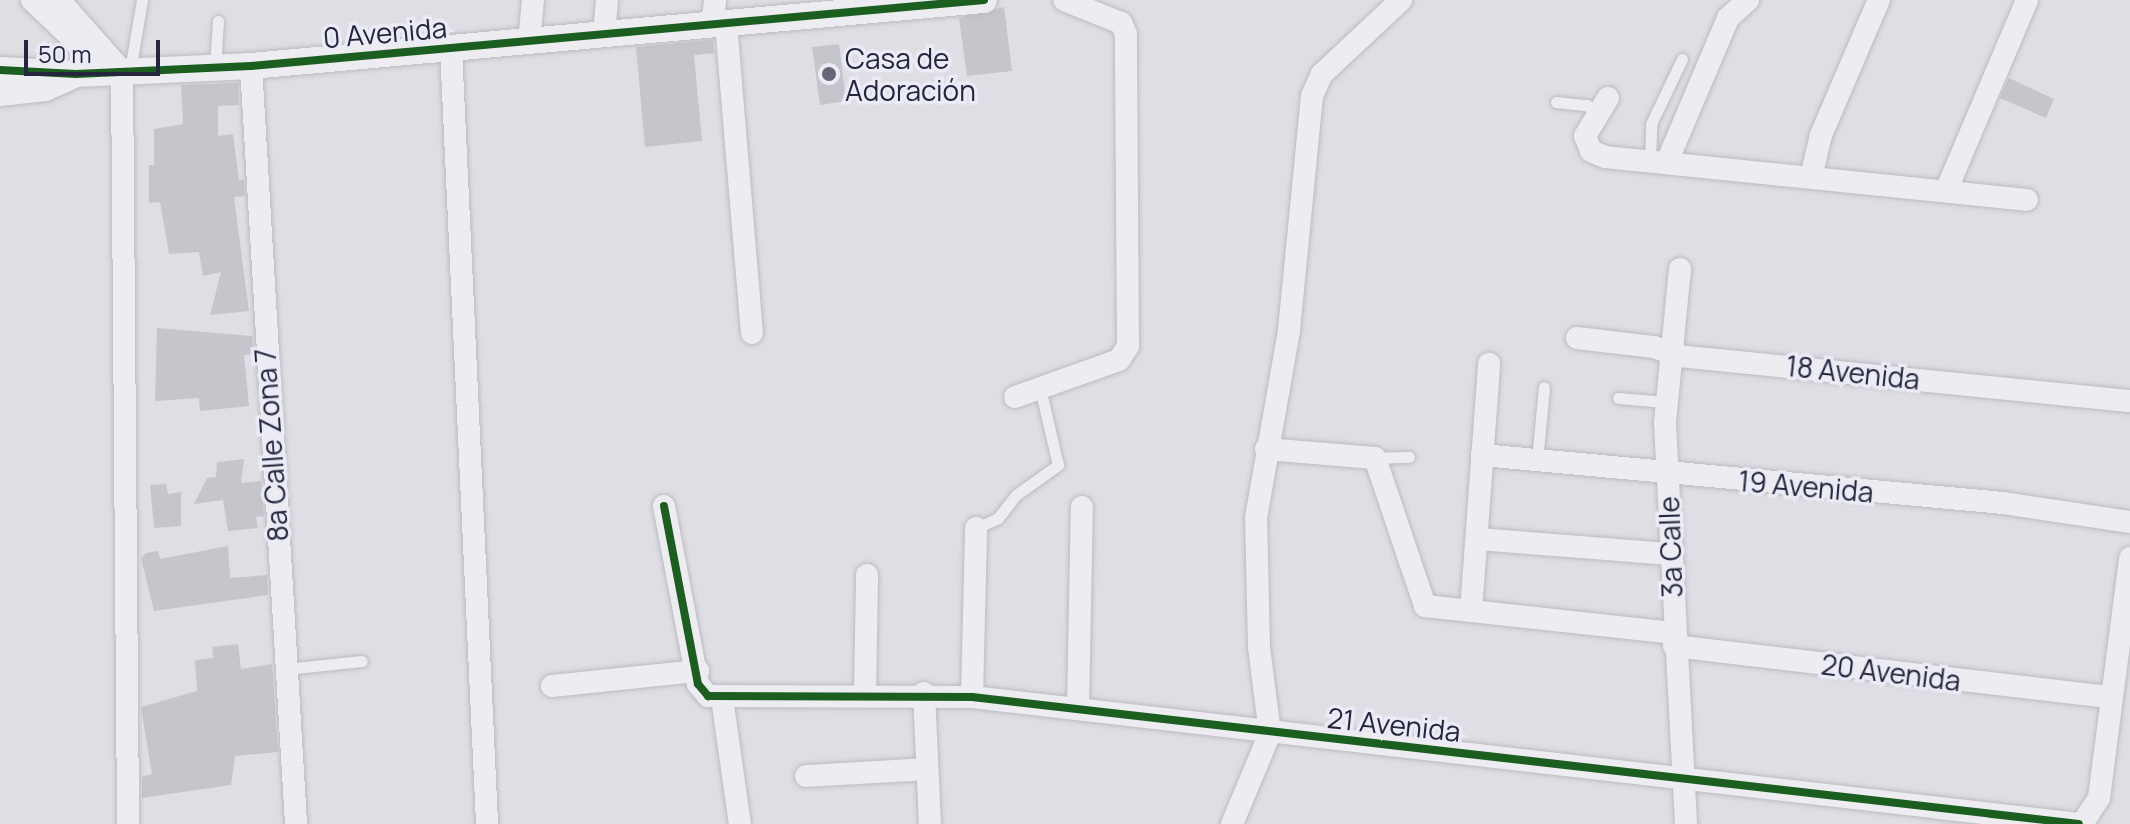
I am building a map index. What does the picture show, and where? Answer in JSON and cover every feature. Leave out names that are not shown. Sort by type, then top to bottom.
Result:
[{"type":"street","points":[[32,0],[76,42],[85,73]]},
{"type":"street","points":[[59,0],[126,71],[128,824]]},
{"type":"street","points":[[529,41],[533,0]]},
{"type":"street","points":[[604,34],[607,0]]},
{"type":"street","name":"0 Avenida","points":[[85,73],[251,66],[604,34],[718,17],[880,4],[984,0]]},
{"type":"street","points":[[1015,397],[1119,360],[1128,346],[1126,34],[1115,20],[1064,0]]},
{"type":"street","points":[[1232,824],[1270,733],[1255,584],[1266,449],[1289,330],[1314,88],[1401,0]]},
{"type":"street","points":[[1659,161],[1728,18],[1748,0]]},
{"type":"street","points":[[1811,177],[1821,135],[1879,0]]},
{"type":"street","points":[[1946,191],[2027,0]]},
{"type":"street","points":[[718,17],[752,333]]},
{"type":"street","points":[[451,48],[487,824]]},
{"type":"street","name":"8a Calle Zona 7","points":[[251,66],[296,824]]},
{"type":"street","points":[[0,70],[85,73]]},
{"type":"street","points":[[0,93],[45,88],[85,73]]},
{"type":"street","points":[[1601,106],[1585,136],[1591,151],[2027,200]]},
{"type":"street","name":"3a Calle","points":[[1680,269],[1666,402],[1673,640],[1686,824]]},
{"type":"street","name":"18 Avenida","points":[[1577,338],[1673,354],[2130,401]]},
{"type":"street","points":[[1471,611],[1489,364]]},
{"type":"street","points":[[1266,449],[1375,458]]},
{"type":"street","name":"19 Avenida","points":[[1482,455],[2003,503],[2130,522]]},
{"type":"street","name":"20 Avenida","points":[[1375,458],[1421,602],[1673,640],[2108,697]]},
{"type":"street","points":[[664,506],[698,671],[713,696],[740,824]]},
{"type":"street","points":[[1078,709],[1082,507]]},
{"type":"street","points":[[972,697],[976,528]]},
{"type":"street","points":[[1478,539],[1670,554]]},
{"type":"street","points":[[2081,824],[2099,798],[2108,697],[2130,558]]},
{"type":"street","points":[[865,694],[867,575]]},
{"type":"street","points":[[552,686],[698,671]]},
{"type":"street","points":[[924,693],[930,824]]},
{"type":"street","name":"21 Avenida","points":[[713,696],[924,693],[972,697],[2081,824]]},
{"type":"street","points":[[806,776],[927,769]]},
{"type":"lane","points":[[126,71],[142,0]]},
{"type":"lane","points":[[215,68],[218,21]]},
{"type":"lane","points":[[1659,161],[1651,124],[1682,59]]},
{"type":"lane","points":[[1556,102],[1601,106]]},
{"type":"lane","points":[[1537,461],[1544,387]]},
{"type":"lane","points":[[976,528],[998,518],[1016,495],[1058,465],[1040,388]]},
{"type":"lane","points":[[1618,398],[1666,402]]},
{"type":"lane","points":[[1375,458],[1409,457]]},
{"type":"lane","points":[[286,669],[362,661]]},
{"type":"building","points":[[1004,7],[1012,71],[967,76],[959,18]]},
{"type":"building","points":[[713,40],[714,53],[694,55],[702,141],[645,147],[636,47]]},
{"type":"building","name":"Casa de Adoración","points":[[839,44],[846,101],[820,105],[812,47]]},
{"type":"building","points":[[2009,78],[2054,99],[2046,118],[2000,98]]},
{"type":"building","points":[[238,83],[239,105],[218,106],[218,136],[233,134],[239,180],[244,180],[245,196],[234,197],[249,311],[210,315],[221,272],[203,276],[199,252],[169,254],[160,202],[149,203],[149,165],[154,165],[154,129],[183,124],[181,85]]},
{"type":"building","points":[[157,328],[252,336],[254,354],[244,355],[249,406],[200,411],[199,398],[155,401]]},
{"type":"building","points":[[244,459],[241,483],[261,481],[264,516],[256,517],[258,528],[228,531],[223,500],[194,504],[207,478],[216,477],[217,462]]},
{"type":"building","points":[[166,484],[168,494],[181,492],[181,526],[154,528],[150,485]]},
{"type":"building","points":[[228,546],[230,578],[267,575],[268,595],[154,611],[141,558],[146,553],[158,551],[160,559]]},
{"type":"building","points":[[238,644],[241,669],[272,664],[278,752],[235,756],[231,785],[142,798],[142,777],[152,774],[141,707],[197,691],[195,660],[213,658],[212,647]]},
{"type":"cycle path","points":[[0,70],[76,74],[251,66],[984,0]]},
{"type":"cycle path","points":[[664,506],[698,684],[708,696],[972,697],[2079,824]]},
{"type":"place","name":"Casa de Adoración","points":[[829,74]]}]
